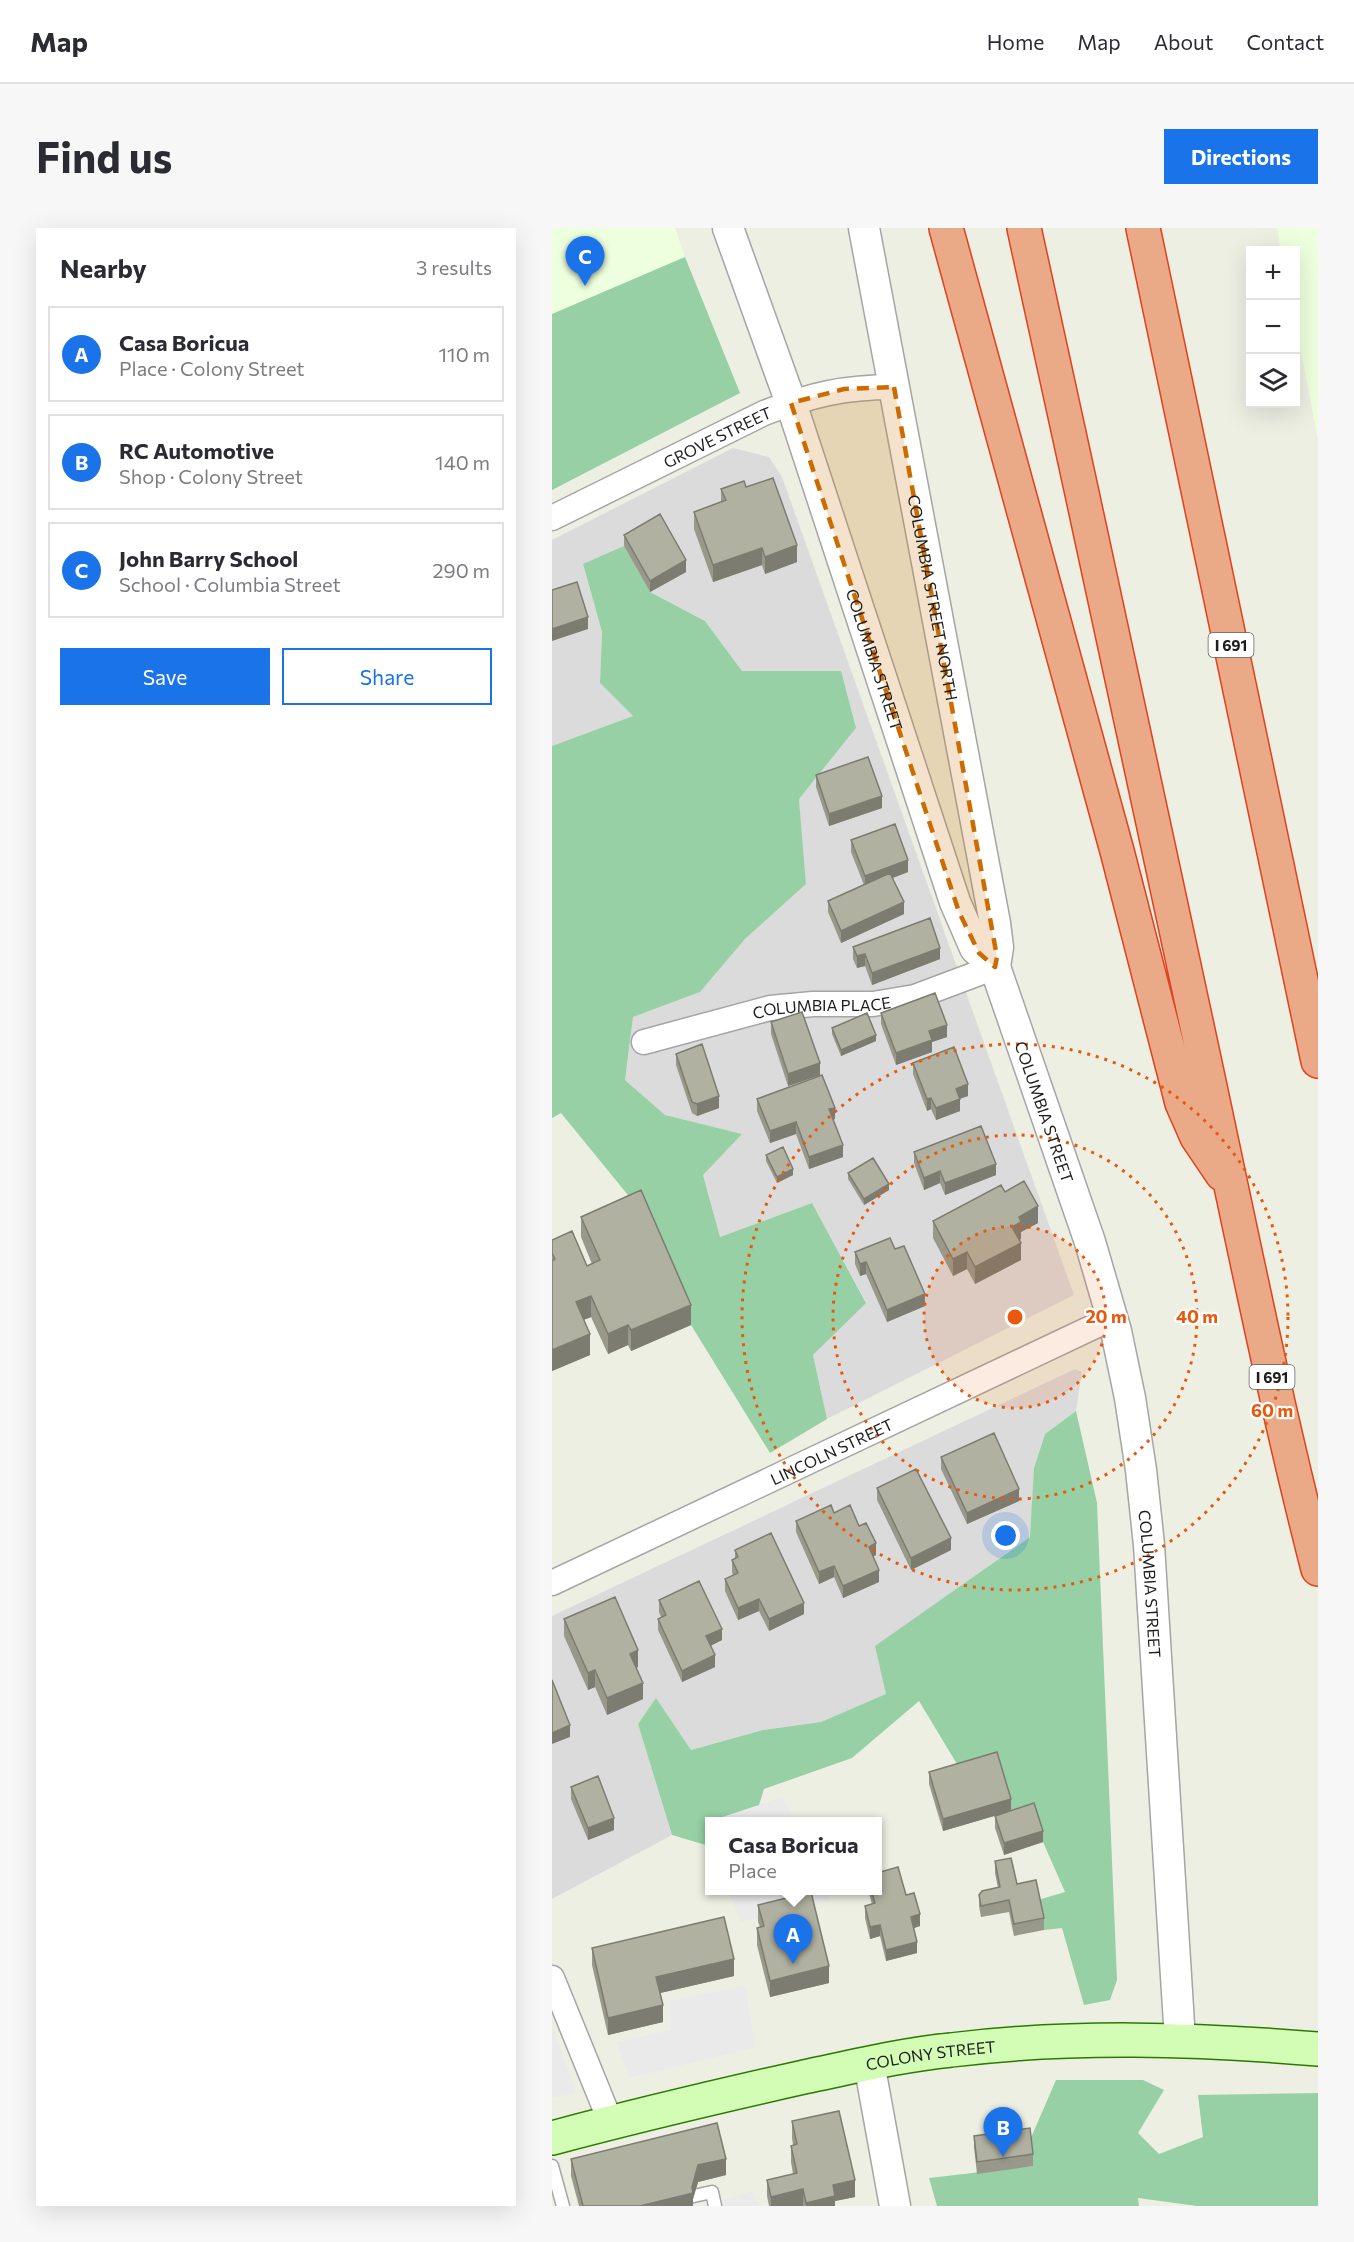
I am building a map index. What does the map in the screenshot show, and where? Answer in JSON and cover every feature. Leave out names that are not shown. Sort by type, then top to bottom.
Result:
[{"type":"highway","points":[[946,228],[1117,851],[1182,1102],[1197,1137],[1230,1184]]},
{"type":"highway","name":"I 691","points":[[1024,228],[1279,1411],[1318,1569]]},
{"type":"highway","name":"I 691","points":[[1143,228],[1318,1061]]},
{"type":"main road","name":"COLONY STREET","points":[[552,2138],[869,2063],[950,2050],[1059,2042],[1180,2040],[1318,2049]]},
{"type":"street","name":"COLUMBIA STREET","points":[[728,228],[791,403],[959,912],[975,948],[995,967],[1080,1214],[1112,1318],[1138,1448],[1149,1545],[1180,2040]]},
{"type":"street","name":"COLUMBIA STREET NORTH","points":[[864,228],[995,923],[998,947],[995,967]]},
{"type":"street","name":"GROVE STREET","points":[[552,518],[737,425],[791,403],[853,387],[894,387]]},
{"type":"street","name":"COLUMBIA PLACE","points":[[644,1042],[770,1008],[813,1004],[873,1004],[915,997],[995,967]]},
{"type":"street","name":"LINCOLN STREET","points":[[552,1583],[1112,1318]]},
{"type":"street","points":[[552,1978],[611,2123]]},
{"type":"street","points":[[869,2063],[895,2206]]},
{"type":"lane","points":[[552,2166],[564,2206]]},
{"type":"lane","points":[[689,2197],[712,2192],[715,2206]]},
{"type":"highlighted area","points":[[894,387],[997,957],[995,967],[979,953],[959,912],[791,403],[844,389]]},
{"type":"shaded area","points":[[552,228],[675,228],[685,257],[552,314]]},
{"type":"shaded area","points":[[1277,228],[1318,228],[1318,439],[1300,346],[1300,246],[1280,246]]},
{"type":"shaded area","points":[[733,448],[769,457],[782,477],[1074,1295],[827,1419],[813,1355],[866,1302],[812,1203],[720,1237],[703,1175],[741,1134],[665,1115],[625,1080],[633,1017],[700,992],[745,939],[806,884],[799,799],[856,728],[742,671],[705,621],[650,592],[624,547],[583,565],[602,632],[600,683],[633,716],[552,746],[552,540]]},
{"type":"shaded area","points":[[1075,1369],[1082,1372],[1076,1411],[1045,1434],[1034,1468],[1031,1536],[876,1646],[887,1694],[821,1722],[763,1730],[691,1750],[656,1699],[638,1724],[672,1835],[552,1899],[552,1616]]},
{"type":"shaded area","points":[[783,1797],[792,1817],[722,1817]]},
{"type":"shaded area","points":[[730,1895],[829,1895],[831,1899],[740,1922]]},
{"type":"shaded area","points":[[745,1986],[756,2047],[629,2078],[617,2042],[671,2030],[670,2001]]},
{"type":"shaded area","points":[[552,2026],[576,2093],[552,2098]]},
{"type":"shaded area","points":[[753,2191],[758,2206],[704,2206]]},
{"type":"green space","points":[[685,257],[740,393],[552,490],[552,314]]},
{"type":"green space","points":[[624,546],[650,592],[705,621],[742,671],[841,671],[856,728],[799,799],[806,884],[745,939],[700,992],[633,1017],[625,1080],[665,1115],[742,1134],[703,1175],[720,1237],[812,1203],[866,1303],[813,1355],[827,1419],[770,1453],[691,1325],[641,1211],[561,1113],[552,1118],[552,746],[633,716],[600,683],[602,632],[583,564]]},
{"type":"green space","points":[[1076,1411],[1097,1503],[1117,1980],[1110,2000],[1084,2005],[1062,1928],[1044,1930],[1038,1900],[1065,1892],[1034,1815],[1011,1811],[963,1774],[919,1701],[852,1758],[764,1789],[755,1817],[705,1817],[705,1845],[672,1835],[638,1724],[656,1698],[691,1750],[763,1730],[821,1722],[886,1694],[875,1646],[1030,1537],[1034,1468],[1045,1434]]},
{"type":"green space","points":[[1056,2080],[1143,2080],[1164,2090],[1138,2133],[1159,2154],[1203,2137],[1198,2095],[1318,2093],[1318,2206],[1197,2206],[1138,2198],[1139,2206],[937,2206],[929,2178],[1033,2166],[1030,2140]]},
{"type":"building","points":[[773,478],[797,545],[765,557],[762,548],[713,565],[694,512],[726,500],[721,489],[744,481],[746,487]]},
{"type":"building","points":[[660,514],[686,560],[650,581],[624,535]]},
{"type":"building","points":[[577,582],[588,617],[552,629],[552,590]]},
{"type":"building","points":[[868,757],[882,796],[829,814],[816,775]]},
{"type":"building","points":[[895,824],[908,860],[865,876],[851,840]]},
{"type":"building","points":[[890,873],[904,902],[841,931],[828,901]]},
{"type":"building","points":[[930,918],[940,948],[872,973],[865,954],[857,956],[853,947]]},
{"type":"building","points":[[935,993],[947,1025],[929,1031],[932,1040],[896,1053],[881,1013]]},
{"type":"building","points":[[802,1012],[820,1063],[788,1074],[771,1022]]},
{"type":"building","points":[[867,1013],[876,1035],[841,1050],[832,1028]]},
{"type":"building","points":[[702,1044],[719,1096],[697,1104],[692,1102],[676,1054]]},
{"type":"building","points":[[954,1047],[968,1084],[956,1089],[960,1099],[936,1108],[931,1098],[927,1099],[913,1063]]},
{"type":"building","points":[[822,1075],[835,1108],[829,1109],[843,1145],[809,1157],[796,1122],[770,1131],[757,1099]]},
{"type":"building","points":[[981,1126],[996,1164],[945,1183],[940,1171],[924,1178],[914,1152]]},
{"type":"building","points":[[783,1147],[793,1169],[777,1177],[766,1155]]},
{"type":"building","points":[[873,1158],[889,1184],[864,1199],[848,1173]]},
{"type":"building","points":[[1024,1181],[1038,1206],[1019,1217],[1021,1222],[1012,1227],[1021,1243],[975,1267],[967,1252],[953,1259],[933,1221],[1001,1185],[1005,1192]]},
{"type":"building","points":[[641,1190],[691,1305],[631,1330],[628,1325],[608,1334],[591,1296],[576,1302],[590,1334],[552,1350],[552,1261],[555,1259],[552,1253],[552,1240],[572,1231],[587,1266],[600,1260],[581,1217]]},
{"type":"building","points":[[890,1238],[895,1249],[904,1246],[925,1294],[887,1310],[866,1262],[860,1264],[855,1252]]},
{"type":"building","points":[[994,1433],[1019,1489],[967,1513],[941,1457]]},
{"type":"building","points":[[916,1469],[951,1538],[911,1558],[877,1488]]},
{"type":"building","points":[[831,1505],[834,1513],[850,1505],[859,1526],[866,1523],[876,1543],[869,1547],[879,1570],[843,1586],[834,1566],[819,1572],[796,1521]]},
{"type":"building","points":[[771,1533],[804,1603],[769,1619],[759,1599],[738,1608],[725,1579],[738,1573],[732,1560],[738,1557],[735,1550]]},
{"type":"building","points":[[699,1581],[722,1629],[706,1636],[715,1655],[682,1671],[658,1619],[666,1615],[659,1600]]},
{"type":"building","points":[[615,1597],[638,1650],[630,1654],[643,1683],[607,1698],[595,1670],[588,1673],[564,1619]]},
{"type":"building","points":[[552,1680],[570,1725],[552,1733]]},
{"type":"building","points":[[997,1752],[1011,1799],[943,1819],[929,1772]]},
{"type":"building","points":[[598,1776],[614,1818],[588,1828],[571,1787]]},
{"type":"building","points":[[1034,1803],[1043,1831],[1004,1843],[995,1816]]},
{"type":"building","points":[[1011,1858],[1017,1884],[1036,1880],[1044,1918],[1014,1924],[1009,1900],[981,1906],[979,1895],[982,1891],[1000,1887],[995,1861]]},
{"type":"building","points":[[898,1867],[906,1895],[914,1893],[920,1914],[911,1917],[917,1942],[886,1950],[880,1925],[870,1927],[865,1906],[875,1903],[873,1895],[882,1895],[882,1872]]},
{"type":"building","points":[[799,1895],[812,1895],[829,1966],[770,1981],[757,1928],[764,1926],[758,1905]]},
{"type":"building","points":[[724,1917],[734,1959],[656,1977],[663,2005],[608,2018],[592,1948]]},
{"type":"building","points":[[839,2111],[855,2180],[833,2185],[835,2196],[806,2203],[803,2189],[771,2197],[767,2180],[797,2173],[791,2146],[797,2144],[792,2121]]},
{"type":"building","points":[[717,2123],[726,2159],[698,2165],[692,2187],[693,2193],[640,2206],[583,2206],[571,2159]]},
{"type":"building","points":[[1030,2128],[1033,2154],[977,2162],[974,2136]]},
{"type":"place","name":"John Barry School","points":[[585,286]]},
{"type":"place","name":"Casa Boricua","points":[[793,1964]]},
{"type":"place","name":"RC Automotive","points":[[1003,2157]]}]
